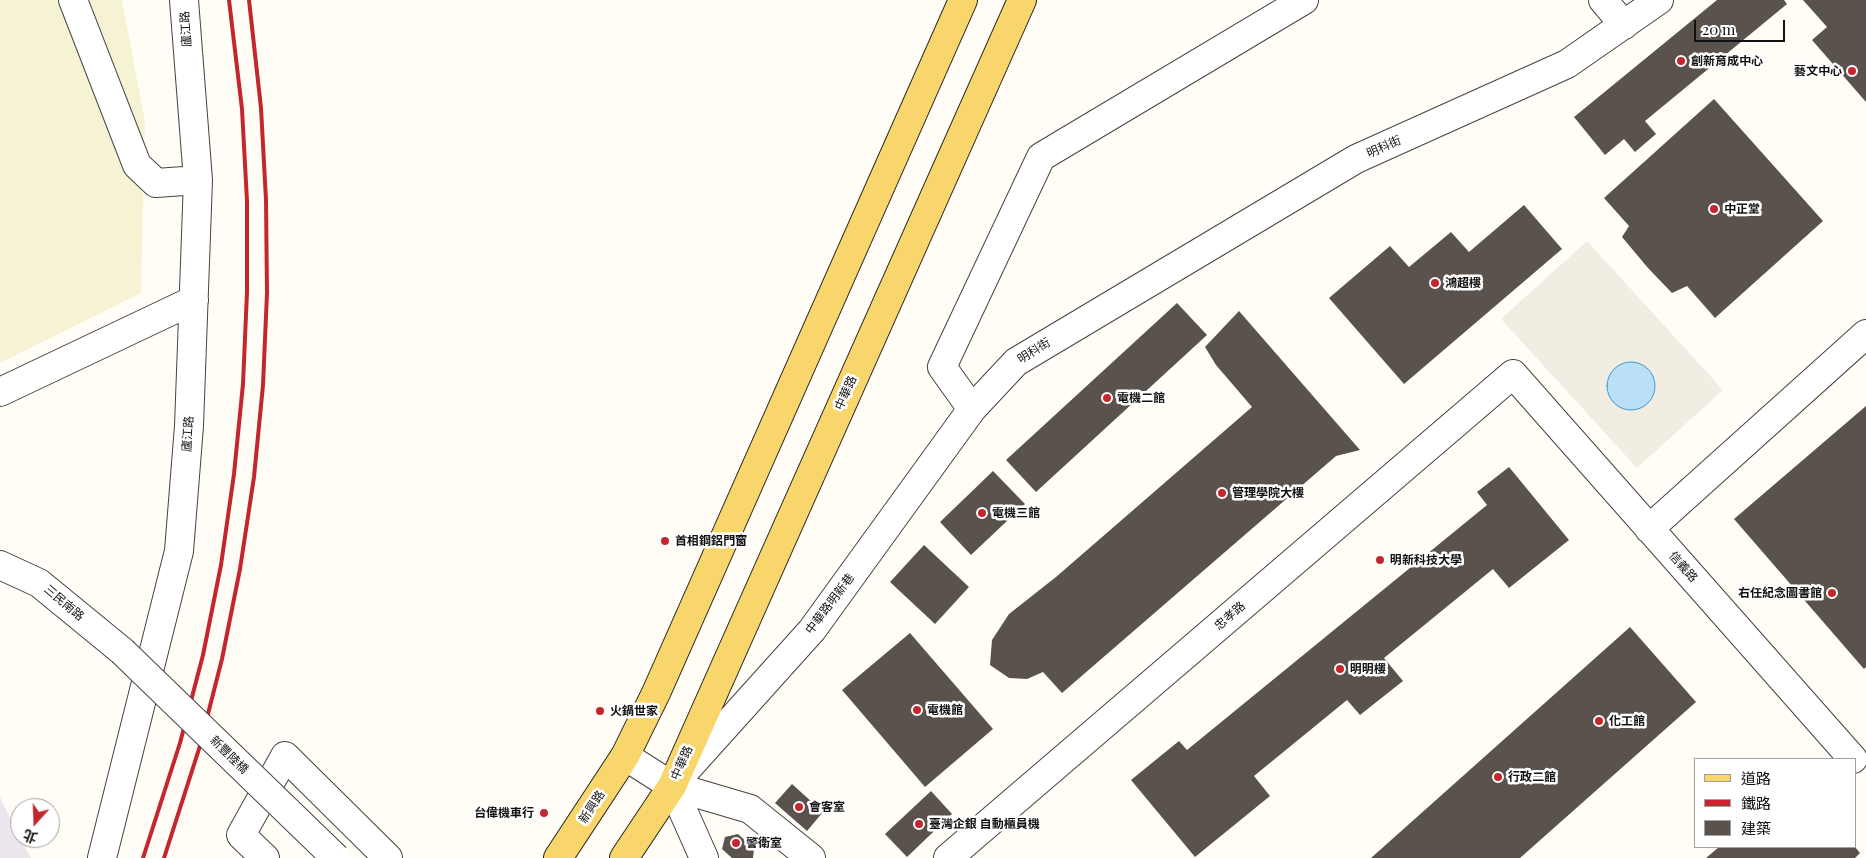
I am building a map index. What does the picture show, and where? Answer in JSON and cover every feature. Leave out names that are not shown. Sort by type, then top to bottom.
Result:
[{"type":"main road","points":[[625,756],[656,693],[963,0]]},
{"type":"main road","name":"中華路","points":[[672,786],[1022,0]]},
{"type":"main road","name":"新興路","points":[[558,858],[625,756]]},
{"type":"main road","points":[[624,858],[672,786]]},
{"type":"street","points":[[73,0],[137,165],[156,183],[198,180]]},
{"type":"street","name":"廬江路","points":[[102,858],[179,551],[189,426],[198,180],[184,0]]},
{"type":"street","points":[[972,408],[942,367],[1040,157],[1304,0]]},
{"type":"street","points":[[1603,0],[1624,25],[1659,0]]},
{"type":"street","name":"明科街","points":[[972,408],[1016,362],[1280,203],[1356,159],[1567,64],[1624,25]]},
{"type":"street","points":[[0,392],[194,300]]},
{"type":"street","points":[[1649,528],[1866,334]]},
{"type":"street","name":"信義路","points":[[1513,374],[1852,758]]},
{"type":"street","name":"忠孝路","points":[[948,858],[1513,374]]},
{"type":"street","name":"中華路明新巷","points":[[672,786],[812,630],[972,408]]},
{"type":"street","name":"三民南路","points":[[0,565],[39,583],[122,651]]},
{"type":"street","name":"新豐陸橋","points":[[122,651],[336,858]]},
{"type":"street","points":[[265,858],[241,836],[286,756],[388,858]]},
{"type":"street","points":[[625,756],[672,786],[750,809],[811,858]]},
{"type":"street","name":"信義路","points":[[1856,762],[1866,774]]},
{"type":"street","points":[[672,786],[704,858]]},
{"type":"shaded area","points":[[0,0],[122,0],[145,122],[141,293],[0,363]]},
{"type":"shaded area","points":[[1587,241],[1723,390],[1637,468],[1501,319]]},
{"type":"shaded area","points":[[0,797],[10,818],[10,848],[26,848],[31,858],[0,858]]},
{"type":"water","points":[[1626,362],[1636,362],[1648,369],[1655,381],[1655,391],[1648,403],[1636,410],[1626,410],[1618,406],[1611,399],[1607,391],[1607,381],[1611,373],[1618,366]]},
{"type":"building","name":"創新育成中心","points":[[1717,0],[1784,0],[1787,4],[1645,121],[1656,134],[1635,152],[1624,139],[1605,155],[1574,117]]},
{"type":"building","name":"藝文中心","points":[[1803,0],[1866,0],[1866,102],[1812,40],[1827,27]]},
{"type":"building","name":"中正堂","points":[[1714,99],[1823,221],[1715,318],[1687,286],[1672,293],[1648,268],[1622,237],[1629,226],[1604,198]]},
{"type":"building","name":"鴻超樓","points":[[1524,205],[1562,249],[1404,384],[1329,298],[1390,246],[1409,267],[1451,232],[1469,252]]},
{"type":"building","name":"電機二館","points":[[1177,303],[1207,335],[1036,492],[1006,460]]},
{"type":"building","name":"管理學院大樓","points":[[1239,311],[1360,450],[1336,456],[1062,693],[1043,672],[1027,679],[1009,678],[990,665],[992,640],[1009,614],[1056,577],[1252,407],[1216,365],[1205,347]]},
{"type":"building","name":"右任紀念圖書館","points":[[1866,406],[1866,667],[1864,669],[1734,519]]},
{"type":"building","name":"明明樓","points":[[1509,467],[1569,540],[1509,588],[1493,569],[1384,658],[1403,681],[1360,715],[1347,700],[1254,776],[1270,796],[1195,857],[1131,780],[1179,741],[1187,750],[1487,505],[1477,492]]},
{"type":"building","name":"電機三館","points":[[993,471],[1025,504],[971,555],[940,522]]},
{"type":"building","points":[[924,545],[969,587],[935,624],[890,582]]},
{"type":"building","points":[[1630,627],[1696,702],[1520,858],[1371,858]]},
{"type":"building","name":"電機館","points":[[910,633],[993,729],[925,787],[842,690]]},
{"type":"building","name":"會客室","points":[[792,784],[823,812],[807,831],[775,803]]},
{"type":"building","name":"臺灣企銀 自動櫃員機","points":[[931,791],[952,814],[907,857],[885,834]]},
{"type":"building","name":"警衛室","points":[[738,834],[754,849],[753,858],[732,858],[722,849],[725,837]]},
{"type":"building","points":[[1718,848],[1856,848],[1860,853],[1855,858],[1706,858]]},
{"type":"railway","points":[[143,858],[180,743],[203,655],[221,565],[234,474],[243,384],[247,292],[247,201],[242,109],[229,0]]},
{"type":"railway","points":[[164,858],[199,749],[222,659],[240,569],[254,477],[263,385],[267,293],[266,200],[261,108],[249,0]]},
{"type":"place","name":"創新育成中心","points":[[1681,61]]},
{"type":"place","name":"藝文中心","points":[[1852,71]]},
{"type":"place","name":"中正堂","points":[[1714,209]]},
{"type":"place","name":"鴻超樓","points":[[1435,283]]},
{"type":"place","name":"電機二館","points":[[1107,398]]},
{"type":"place","name":"管理學院大樓","points":[[1222,493]]},
{"type":"place","name":"電機三館","points":[[982,513]]},
{"type":"place","name":"首相鋼鋁門窗","points":[[665,541]]},
{"type":"place","name":"明新科技大學","points":[[1380,560]]},
{"type":"place","name":"右任紀念圖書館","points":[[1832,593]]},
{"type":"place","name":"明明樓","points":[[1340,669]]},
{"type":"place","name":"電機館","points":[[917,710]]},
{"type":"place","name":"火鍋世家","points":[[600,711]]},
{"type":"place","name":"化工館","points":[[1599,721]]},
{"type":"place","name":"行政二館","points":[[1498,777]]},
{"type":"place","name":"會客室","points":[[799,807]]},
{"type":"place","name":"台偉機車行","points":[[544,813]]},
{"type":"place","name":"臺灣企銀 自動櫃員機","points":[[919,824]]},
{"type":"place","name":"警衛室","points":[[736,843]]}]
